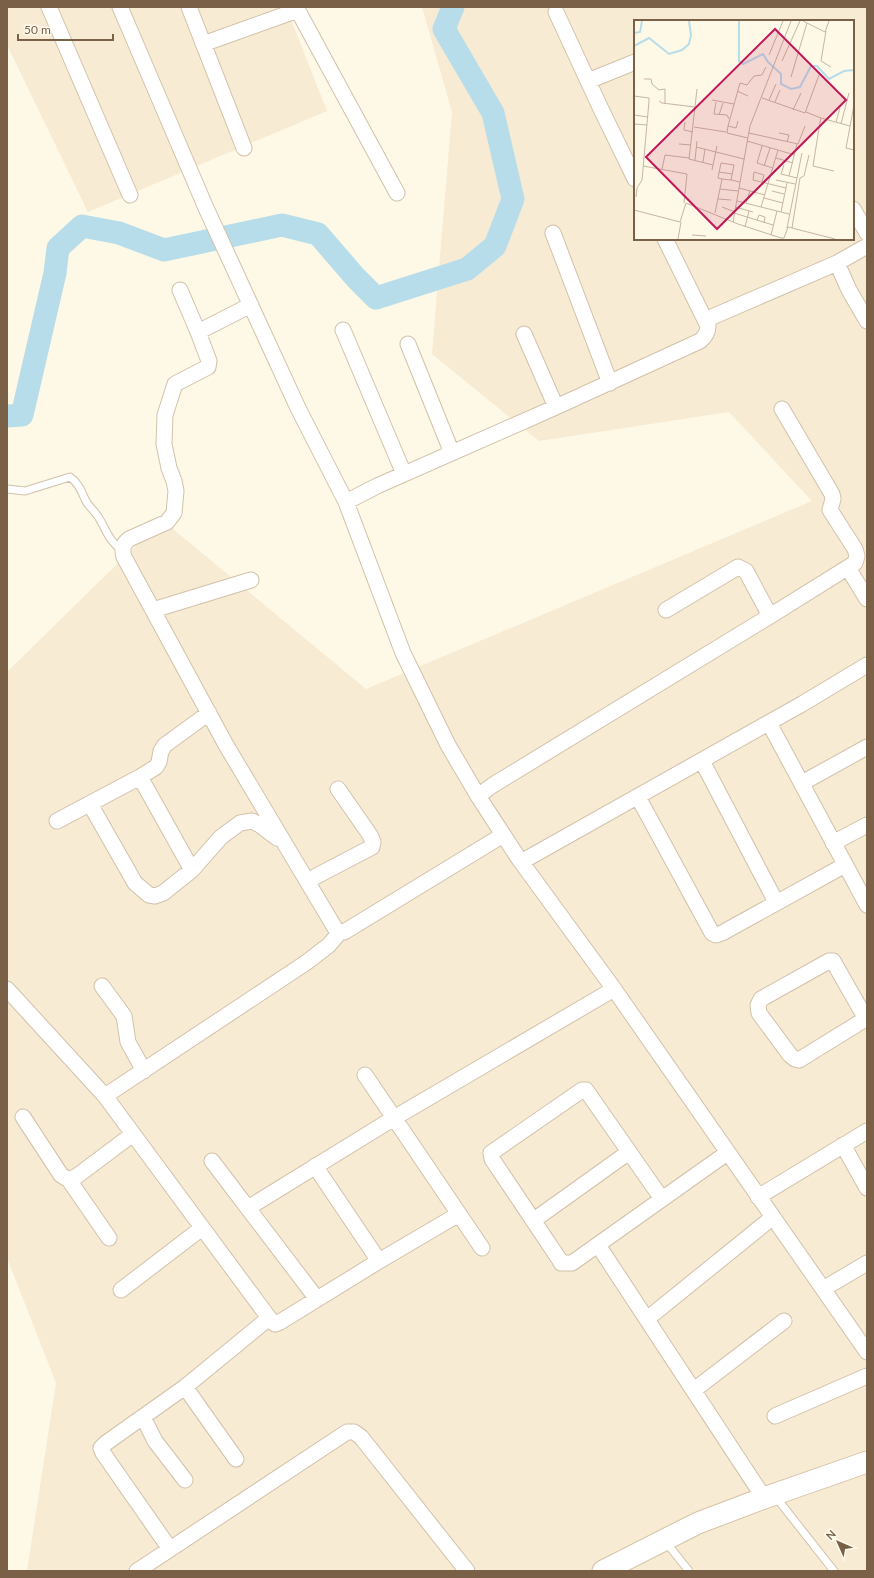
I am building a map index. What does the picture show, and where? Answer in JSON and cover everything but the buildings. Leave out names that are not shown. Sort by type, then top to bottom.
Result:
[{"type":"street","points":[[49,7],[130,195]]},
{"type":"street","points":[[120,7],[206,208],[298,408],[346,502],[403,653],[448,745],[478,796],[521,862],[614,989],[823,1289],[861,1332],[867,1352]]},
{"type":"street","points":[[189,7],[244,148]]},
{"type":"street","points":[[204,44],[297,9],[397,193]]},
{"type":"street","points":[[556,12],[634,177]]},
{"type":"street","points":[[588,81],[634,62]]},
{"type":"street","points":[[854,211],[867,233]]},
{"type":"street","points":[[553,233],[610,382]]},
{"type":"street","points":[[346,502],[404,474],[700,341],[708,332],[708,326],[665,240]]},
{"type":"street","points":[[705,320],[837,263],[867,246]]},
{"type":"street","points":[[837,263],[849,290],[867,321]]},
{"type":"street","points":[[180,290],[209,361],[208,367],[175,384],[165,415],[164,444],[169,468],[176,490],[174,513],[167,522],[129,539],[124,544],[122,550],[124,557],[209,713],[284,843],[335,928],[340,932]]},
{"type":"street","points":[[198,332],[251,305]]},
{"type":"street","points":[[343,330],[404,474]]},
{"type":"street","points":[[524,334],[556,407]]},
{"type":"street","points":[[408,344],[452,453]]},
{"type":"street","points":[[478,796],[493,785],[855,563],[857,556],[855,549],[830,510],[833,499],[832,494],[782,409]]},
{"type":"street","points":[[666,610],[738,567],[746,571],[770,616]]},
{"type":"street","points":[[848,568],[867,599]]},
{"type":"street","points":[[153,610],[251,580]]},
{"type":"street","points":[[521,862],[769,723],[867,665]]},
{"type":"street","points":[[57,821],[156,767],[159,762],[161,751],[165,745],[209,713]]},
{"type":"street","points":[[769,723],[867,905]]},
{"type":"street","points":[[802,783],[867,747]]},
{"type":"street","points":[[702,760],[776,902]]},
{"type":"street","points":[[140,777],[192,870]]},
{"type":"street","points":[[307,881],[372,847],[373,842],[370,835],[338,789]]},
{"type":"street","points":[[638,797],[712,933],[716,935],[845,865]]},
{"type":"street","points":[[90,804],[135,883],[149,895],[155,896],[163,893],[192,870],[221,837],[240,823],[252,822],[260,824],[284,843]]},
{"type":"street","points":[[834,843],[867,825]]},
{"type":"street","points":[[105,1096],[307,962],[329,945],[340,932],[344,932],[503,835]]},
{"type":"street","points":[[829,961],[833,961],[866,1019],[799,1060],[790,1055],[759,1014],[758,1005],[762,999],[829,961]]},
{"type":"street","points":[[102,986],[124,1016],[128,1042],[144,1071]]},
{"type":"street","points":[[7,989],[105,1096],[269,1318],[275,1324],[459,1214]]},
{"type":"street","points":[[248,1208],[394,1118],[614,989]]},
{"type":"street","points":[[365,1075],[482,1248]]},
{"type":"street","points":[[662,1199],[586,1090],[582,1090],[491,1153],[492,1159],[534,1220],[561,1263],[566,1264],[572,1263],[727,1153]]},
{"type":"street","points":[[23,1117],[61,1175],[69,1180],[109,1238]]},
{"type":"street","points":[[758,1197],[867,1131]]},
{"type":"street","points":[[69,1180],[77,1176],[133,1134]]},
{"type":"street","points":[[843,1145],[867,1188]]},
{"type":"street","points":[[534,1220],[629,1152]]},
{"type":"street","points":[[212,1161],[317,1299]]},
{"type":"street","points":[[315,1166],[379,1261]]},
{"type":"street","points":[[647,1319],[773,1217]]},
{"type":"street","points":[[122,1290],[202,1228]]},
{"type":"street","points":[[598,1245],[694,1390],[769,1496]]},
{"type":"street","points":[[823,1289],[867,1263]]},
{"type":"street","points":[[170,1548],[101,1448],[185,1387],[269,1318]]},
{"type":"street","points":[[694,1390],[784,1321]]},
{"type":"street","points":[[775,1416],[867,1376]]},
{"type":"street","points":[[185,1387],[236,1460]]},
{"type":"street","points":[[143,1417],[155,1441],[185,1480]]},
{"type":"street","points":[[137,1571],[347,1432],[354,1432],[361,1437],[467,1571]]},
{"type":"street","points":[[603,1571],[698,1523],[769,1496],[867,1462]]},
{"type":"lane","points":[[7,489],[25,491],[70,477],[79,486],[88,505],[98,516],[108,537],[122,550]]},
{"type":"lane","points":[[769,1496],[834,1571]]},
{"type":"lane","points":[[664,1540],[689,1571]]},
{"type":"shaded area","points":[[7,7],[286,7],[327,111],[88,212],[7,45]]},
{"type":"shaded area","points":[[422,7],[867,7],[867,1571],[27,1571],[56,1383],[7,1258],[7,672],[162,520],[366,689],[812,501],[729,412],[539,441],[432,354],[452,112]]},
{"type":"waterway","points":[[7,416],[22,415],[55,273],[58,248],[82,226],[119,233],[164,250],[282,225],[318,234],[356,278],[376,298],[467,269],[495,246],[513,199],[493,113],[444,29],[453,7]]}]
